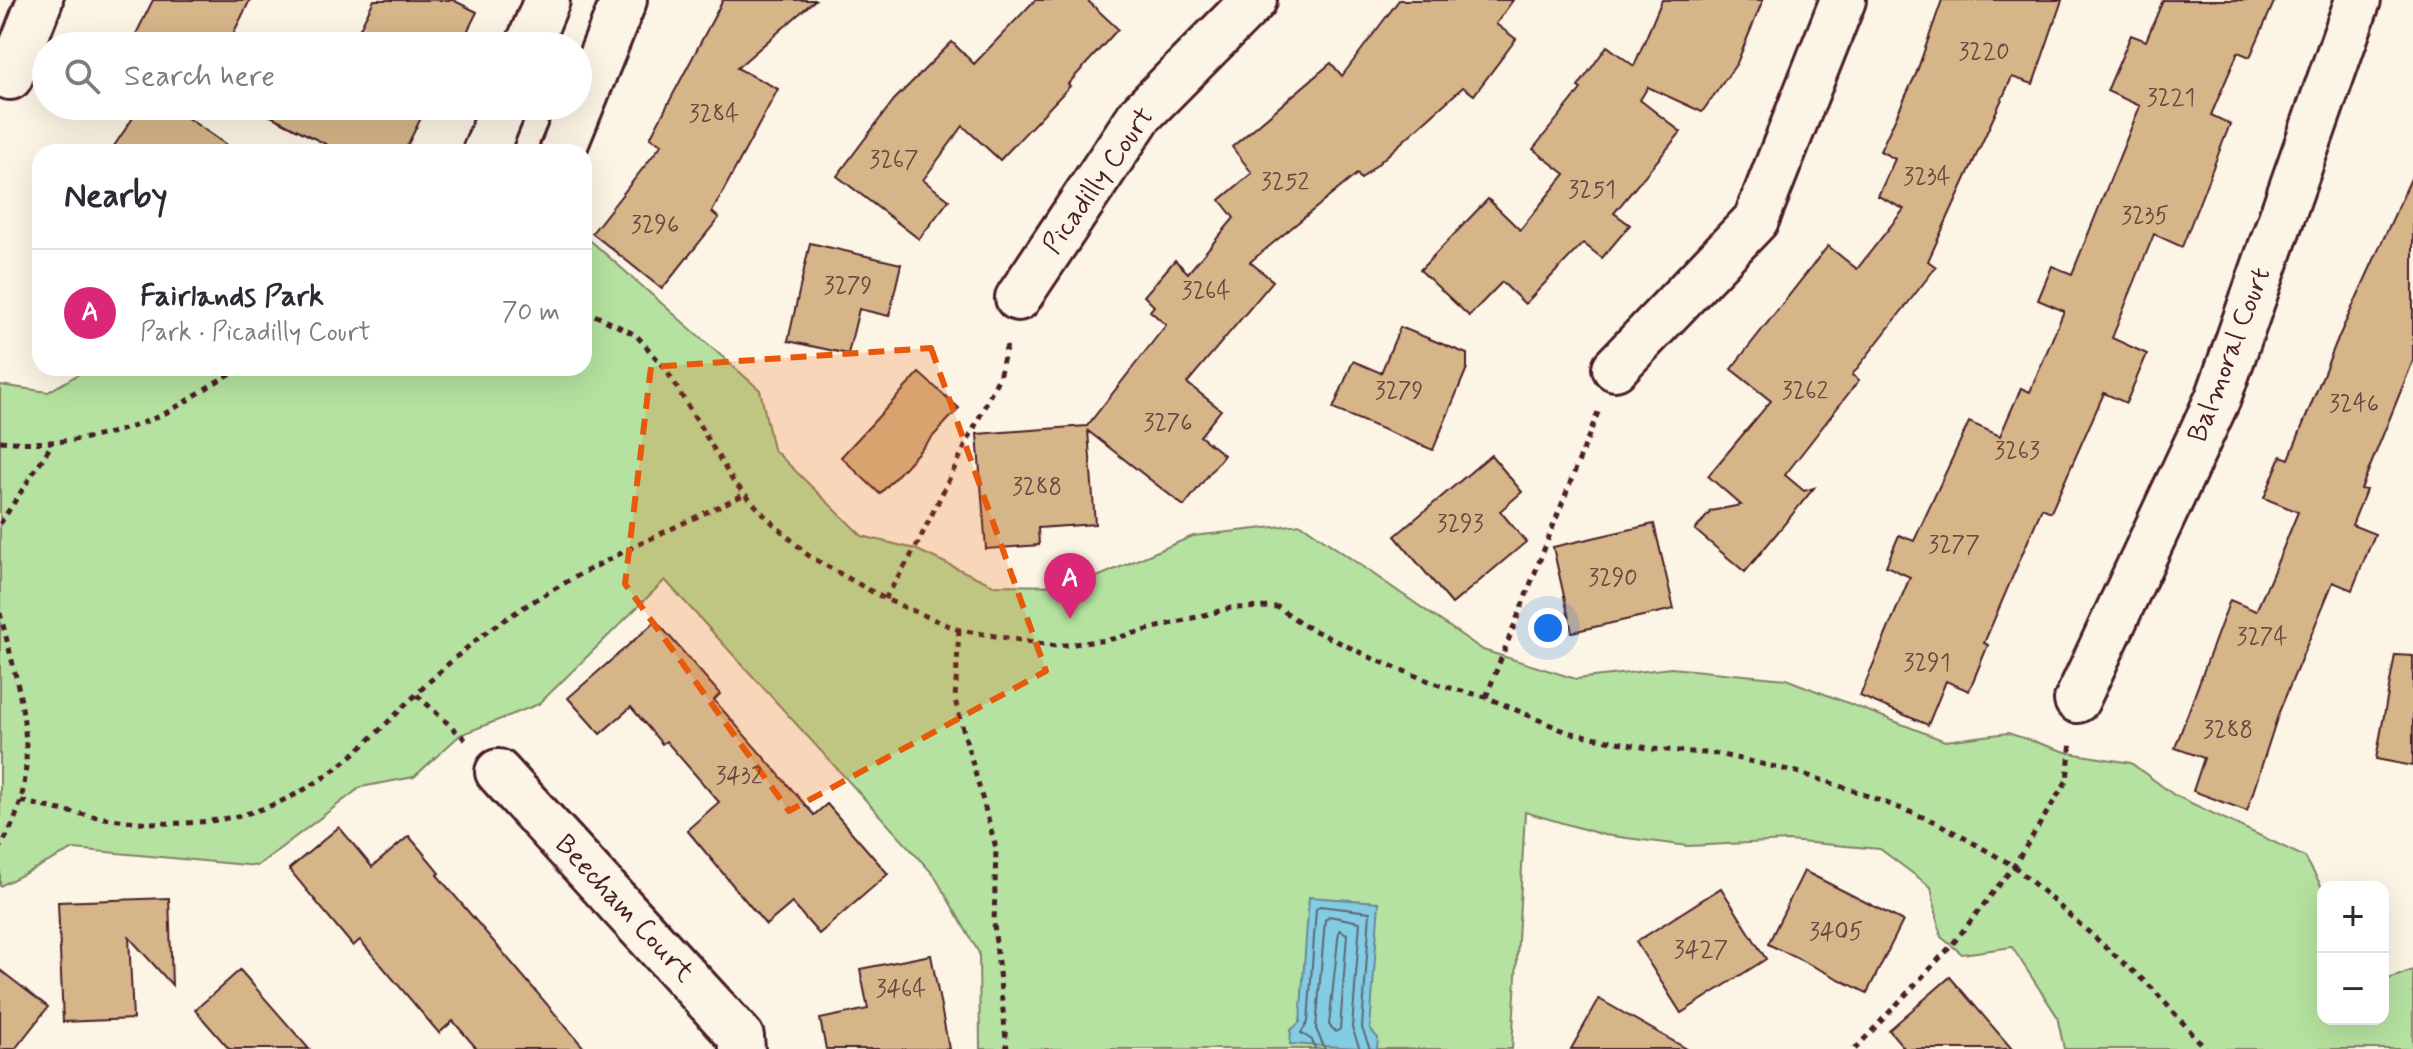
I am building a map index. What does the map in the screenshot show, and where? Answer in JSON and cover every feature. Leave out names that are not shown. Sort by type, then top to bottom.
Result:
[{"type":"street","points":[[10,77],[40,0]]},
{"type":"street","points":[[534,32],[547,0]]},
{"type":"street","points":[[592,78],[624,0]]},
{"type":"street","name":"Picadilly Court","points":[[1018,298],[1140,115],[1254,0]]},
{"type":"street","points":[[1615,368],[1756,220],[1843,0]]},
{"type":"street","name":"Balmoral Court","points":[[2077,700],[2218,398],[2358,0]]},
{"type":"street","points":[[488,144],[498,120]]},
{"type":"street","points":[[565,144],[575,120]]},
{"type":"street","name":"Beecham Court","points":[[498,772],[741,1037],[742,1049]]},
{"type":"path","points":[[885,599],[915,549],[999,377],[1018,298]]},
{"type":"path","points":[[592,314],[636,335],[665,368],[733,481],[745,494],[809,556],[885,599],[959,630],[1056,646],[1108,640],[1231,608],[1278,607],[1305,626],[1374,659],[1439,685],[1486,697],[1567,732],[1653,749],[1718,754],[1797,772],[1936,822],[2014,866],[2153,989],[2206,1049]]},
{"type":"path","points":[[1486,697],[1615,368]]},
{"type":"path","points":[[0,441],[52,444],[96,437],[158,417],[229,376]]},
{"type":"path","points":[[0,524],[52,444]]},
{"type":"path","points":[[21,801],[81,816],[157,826],[230,819],[293,796],[347,760],[441,670],[498,625],[599,562],[745,494]]},
{"type":"path","points":[[0,613],[17,684],[30,762],[21,801],[0,847]]},
{"type":"path","points":[[959,630],[955,700],[996,848],[994,924],[1007,1049]]},
{"type":"path","points":[[417,695],[498,772]]},
{"type":"path","points":[[1855,1049],[1951,946],[2014,866],[2067,780],[2077,700]]},
{"type":"highlighted area","points":[[931,348],[1046,671],[789,811],[625,584],[651,367]]},
{"type":"green space","points":[[592,242],[760,390],[773,449],[862,536],[915,549],[993,585],[1076,586],[1193,536],[1301,524],[1483,650],[1576,679],[1671,668],[1786,679],[1945,741],[2008,733],[2069,753],[2131,763],[2174,795],[2305,857],[2318,881],[2317,1025],[2389,1025],[2389,979],[2413,970],[2413,1049],[2064,1049],[2057,1016],[2012,947],[1962,954],[1941,937],[1931,887],[1880,849],[1788,841],[1688,846],[1604,835],[1525,812],[1512,1049],[980,1049],[979,953],[934,875],[665,580],[539,704],[460,735],[414,777],[361,787],[257,866],[74,849],[0,886],[0,385],[48,392],[75,376],[592,376]]},
{"type":"water","points":[[1309,897],[1379,902],[1370,1029],[1378,1038],[1377,1049],[1290,1044],[1291,1030],[1300,1022]]},
{"type":"building","points":[[153,0],[250,0],[234,32],[137,32]]},
{"type":"building","points":[[374,0],[453,0],[477,12],[467,32],[358,32]]},
{"type":"building","points":[[723,0],[815,0],[737,68],[778,89],[712,212],[719,218],[662,289],[592,233],[662,144],[650,138]]},
{"type":"building","points":[[1035,0],[1087,0],[1118,29],[1068,84],[1070,86],[1000,160],[963,126],[923,180],[949,200],[919,239],[837,176],[894,100],[952,42],[974,64]]},
{"type":"building","points":[[1399,0],[1513,0],[1496,24],[1516,39],[1474,95],[1463,87],[1361,179],[1357,174],[1250,262],[1273,281],[1187,383],[1221,410],[1200,436],[1224,455],[1184,506],[1088,431],[1095,524],[1038,528],[1039,545],[986,549],[977,434],[1087,426],[1166,325],[1150,311],[1154,306],[1144,296],[1175,260],[1188,273],[1234,218],[1220,200],[1252,173],[1232,147],[1331,63],[1342,76]]},
{"type":"building","points":[[1662,0],[1763,0],[1737,63],[1702,112],[1648,87],[1640,100],[1681,132],[1614,213],[1630,225],[1602,258],[1583,243],[1525,304],[1502,282],[1469,316],[1420,270],[1488,199],[1520,230],[1565,174],[1533,149],[1581,89],[1578,87],[1607,46],[1634,66]]},
{"type":"building","points":[[1942,0],[2062,0],[2033,84],[2012,77],[1928,261],[1936,267],[1852,375],[1859,380],[1785,475],[1804,491],[1814,488],[1745,572],[1695,530],[1711,511],[1741,505],[1708,476],[1771,401],[1731,369],[1828,246],[1857,269],[1904,209],[1878,196],[1895,159],[1880,151],[1916,74]]},
{"type":"building","points":[[2163,0],[2275,0],[2250,57],[2238,52],[2211,115],[2230,124],[2182,247],[2154,234],[2112,338],[2147,354],[2126,403],[2104,393],[2051,512],[2042,508],[1984,643],[1988,645],[1969,691],[1946,681],[1928,725],[1860,696],[1910,577],[1886,566],[1899,535],[1914,541],[1969,422],[2000,436],[2021,388],[2030,392],[2064,311],[2038,300],[2052,266],[2072,274],[2140,106],[2107,91],[2131,35],[2146,41]]},
{"type":"building","points":[[132,120],[190,120],[225,144],[115,144]]},
{"type":"building","points":[[278,120],[420,120],[408,144],[325,144]]},
{"type":"building","points":[[2413,174],[2413,361],[2361,489],[2366,490],[2352,525],[2375,534],[2352,590],[2333,582],[2279,712],[2247,811],[2193,791],[2204,758],[2175,748],[2230,600],[2256,611],[2270,580],[2298,512],[2264,498],[2281,456],[2289,459],[2336,343]]},
{"type":"building","points":[[810,243],[901,264],[889,316],[859,309],[848,354],[788,341]]},
{"type":"building","points":[[1400,327],[1467,354],[1467,368],[1433,450],[1333,409],[1353,361],[1381,373]]},
{"type":"building","points":[[919,373],[959,408],[880,494],[841,457]]},
{"type":"building","points":[[1491,455],[1522,492],[1500,511],[1526,542],[1452,604],[1395,536]]},
{"type":"building","points":[[1654,524],[1674,609],[1572,632],[1553,547]]},
{"type":"building","points":[[656,621],[720,694],[714,700],[814,815],[827,804],[888,874],[819,934],[792,903],[766,925],[687,830],[719,802],[666,741],[662,744],[631,707],[600,734],[568,698]]},
{"type":"building","points":[[2395,655],[2413,656],[2413,766],[2376,759]]},
{"type":"building","points":[[339,827],[372,867],[409,836],[440,873],[437,875],[585,1049],[477,1049],[453,1021],[439,1033],[360,940],[353,946],[289,869]]},
{"type":"building","points":[[1804,871],[1903,921],[1867,993],[1768,944]]},
{"type":"building","points":[[1721,888],[1766,959],[1681,1013],[1636,942]]},
{"type":"building","points":[[169,898],[172,985],[129,937],[133,1019],[63,1022],[58,902]]},
{"type":"building","points":[[931,955],[949,1049],[826,1049],[820,1019],[868,1009],[860,969]]},
{"type":"building","points":[[0,970],[48,1007],[15,1049],[0,1049]]},
{"type":"building","points":[[240,970],[309,1049],[229,1049],[195,1010]]},
{"type":"building","points":[[1950,977],[2012,1049],[1905,1049],[1889,1030]]},
{"type":"building","points":[[1599,999],[1687,1049],[1571,1049]]},
{"type":"place","name":"Fairlands Park","points":[[1070,619]]}]
